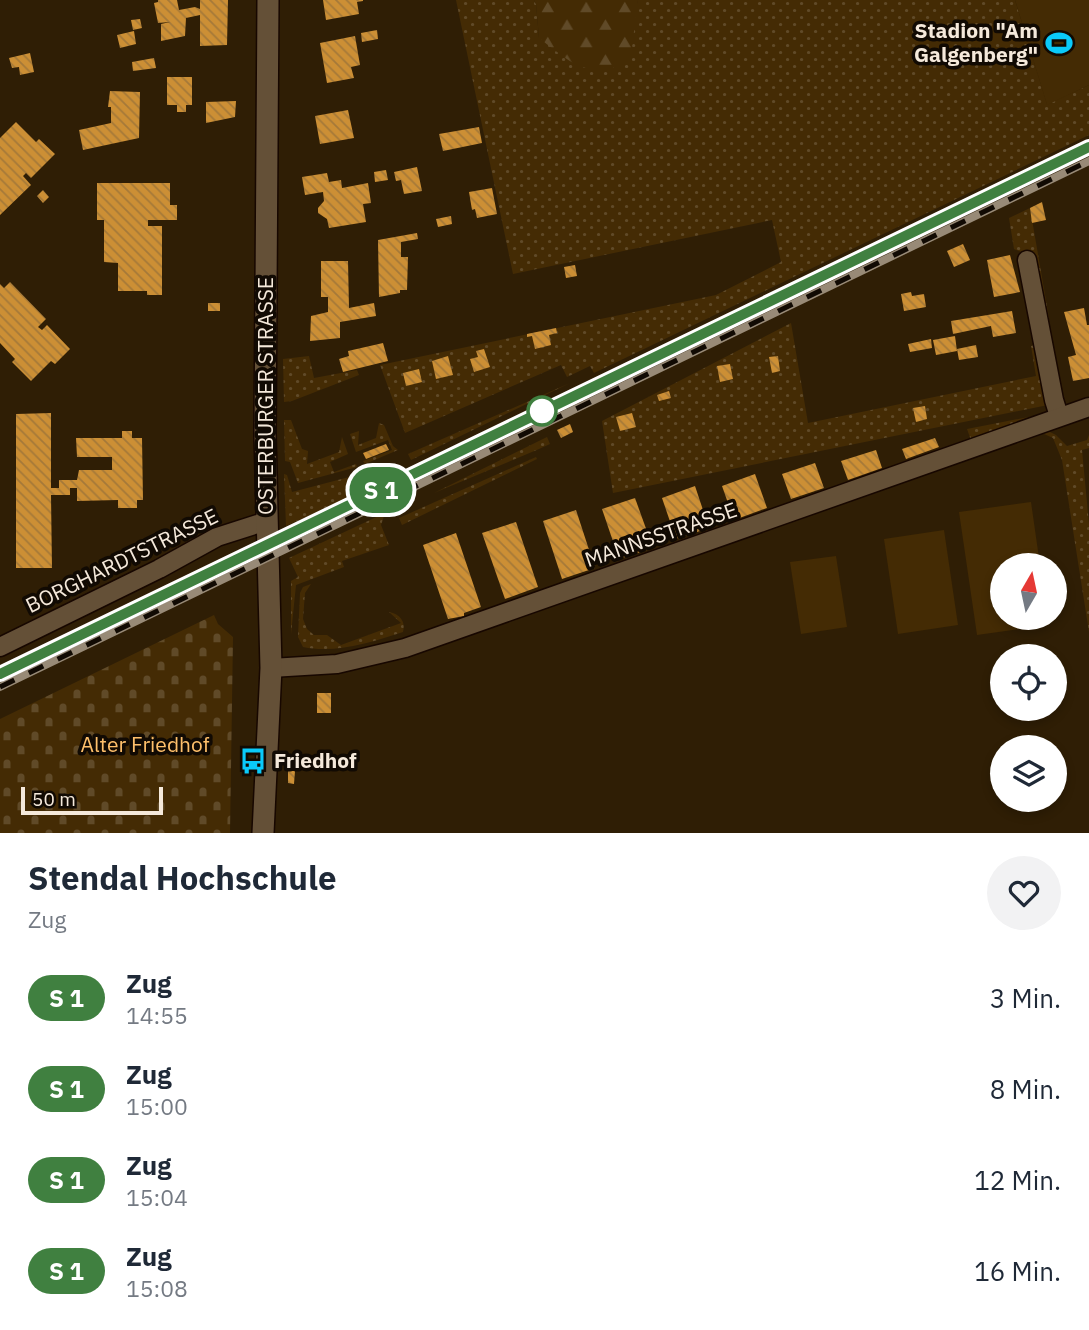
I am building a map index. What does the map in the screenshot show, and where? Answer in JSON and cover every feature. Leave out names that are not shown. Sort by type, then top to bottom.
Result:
[{"type":"street","name":"OSTERBURGER STRASSE","points":[[263,833],[271,668],[265,410],[268,0]]},
{"type":"street","points":[[1027,260],[1059,416]]},
{"type":"street","name":"MANNSSTRASSE","points":[[271,668],[337,664],[405,648],[1089,407]]},
{"type":"street","name":"BORGHARDTSTRASSE","points":[[0,647],[159,569],[217,537],[267,521]]},
{"type":"green space","points":[[456,0],[534,0],[539,38],[635,12],[638,0],[1015,0],[1047,104],[1089,85],[1089,135],[594,373],[590,366],[567,377],[561,365],[405,433],[380,365],[716,295],[781,262],[772,220],[513,274]]},
{"type":"green space","points":[[534,0],[638,0],[630,63],[602,70],[571,62],[539,38]]},
{"type":"green space","name":"Stadion \"Am Galgenberg\"","points":[[1015,0],[1089,0],[1089,85],[1047,105]]},
{"type":"green space","points":[[1030,208],[1049,318],[1043,321],[1026,254],[1014,249],[1009,218]]},
{"type":"green space","points":[[791,323],[808,423],[1036,376],[1031,346],[1035,345],[1048,405],[613,493],[602,421]]},
{"type":"green space","points":[[309,356],[314,378],[357,370],[359,375],[284,402],[283,359]]},
{"type":"green space","points":[[570,383],[411,460],[408,454]]},
{"type":"green space","points":[[1034,416],[971,440],[967,429]]},
{"type":"green space","points":[[284,420],[291,420],[302,449],[308,451],[307,464],[339,452],[342,437],[348,454],[330,462],[334,472],[356,464],[357,467],[298,483],[290,462],[285,461]]},
{"type":"green space","points":[[379,423],[384,425],[393,446],[398,450],[365,464],[363,461],[392,450],[388,440],[356,452],[350,434],[359,431],[358,445],[376,438]]},
{"type":"green space","points":[[1048,431],[1067,446],[1087,440],[1089,435],[1089,448],[1082,450],[1089,524],[1089,632],[1062,460],[1053,438],[1042,433]]},
{"type":"green space","points":[[547,437],[550,444],[434,493]]},
{"type":"green space","points":[[536,457],[537,459],[402,525],[399,518]]},
{"type":"green space","points":[[284,474],[287,475],[292,492],[357,475],[359,479],[370,483],[370,488],[286,526]]},
{"type":"green space","points":[[1031,502],[1038,553],[990,553],[990,630],[1013,630],[977,635],[959,512]]},
{"type":"green space","points":[[385,513],[381,525],[389,545],[342,561],[344,567],[296,585],[291,634],[291,581],[298,577],[289,558]]},
{"type":"green space","points":[[944,530],[958,625],[898,634],[884,539]]},
{"type":"green space","points":[[836,556],[847,627],[801,634],[790,562]]},
{"type":"green space","points":[[311,584],[305,593],[303,619],[307,629],[314,635],[327,635],[341,645],[401,623],[389,612],[401,619],[403,632],[341,648],[303,647],[298,637],[300,593],[303,587]]},
{"type":"green space","name":"Alter Friedhof","points":[[214,615],[218,624],[233,637],[230,833],[0,833],[0,719]]},
{"type":"building","points":[[158,0],[177,0],[179,10],[195,7],[200,9],[200,0],[228,0],[227,45],[200,46],[200,15],[186,18],[185,36],[161,41],[161,24],[170,22],[158,23],[154,3]]},
{"type":"building","points":[[323,0],[363,1],[357,2],[359,14],[326,20]]},
{"type":"building","points":[[140,19],[142,28],[133,30],[131,20]]},
{"type":"building","points":[[377,30],[378,39],[362,42],[361,33]]},
{"type":"building","points":[[134,31],[136,44],[120,48],[117,35]]},
{"type":"building","points":[[355,36],[360,65],[351,67],[354,78],[327,83],[320,43]]},
{"type":"building","points":[[30,53],[34,72],[20,75],[19,67],[12,68],[9,58]]},
{"type":"building","points":[[154,58],[156,68],[133,71],[132,62]]},
{"type":"building","points":[[167,77],[192,77],[192,105],[186,105],[186,112],[177,112],[177,105],[167,105]]},
{"type":"building","points":[[110,91],[140,92],[139,138],[83,150],[79,130],[111,123],[111,107],[108,107]]},
{"type":"building","points":[[236,101],[235,117],[206,123],[206,102]]},
{"type":"building","points":[[348,110],[354,138],[320,144],[315,116]]},
{"type":"building","points":[[16,122],[36,142],[39,139],[55,154],[31,178],[26,173],[23,176],[31,185],[0,215],[0,138]]},
{"type":"building","points":[[479,127],[482,143],[443,151],[439,134]]},
{"type":"building","points":[[417,167],[422,191],[404,194],[401,180],[396,181],[394,172]]},
{"type":"building","points":[[386,170],[388,180],[375,182],[374,172]]},
{"type":"building","points":[[327,173],[329,182],[341,180],[342,188],[368,183],[371,203],[363,204],[366,222],[329,228],[327,219],[318,213],[318,208],[324,201],[323,192],[305,195],[302,177]]},
{"type":"building","points":[[97,183],[170,183],[170,205],[177,205],[177,220],[148,220],[148,226],[162,226],[162,295],[147,295],[147,291],[118,291],[118,263],[104,262],[104,220],[97,220]]},
{"type":"building","points":[[492,188],[497,214],[477,218],[475,209],[472,210],[469,192]]},
{"type":"building","points":[[43,190],[49,197],[43,203],[37,196]]},
{"type":"building","points":[[1042,202],[1046,220],[1032,223],[1030,208]]},
{"type":"building","points":[[451,216],[452,224],[438,227],[436,219]]},
{"type":"building","points":[[417,233],[418,239],[401,242],[401,257],[408,257],[407,290],[379,297],[378,240]]},
{"type":"building","points":[[963,244],[970,260],[954,267],[947,251]]},
{"type":"building","points":[[1010,255],[1020,292],[994,297],[987,260]]},
{"type":"building","points":[[321,261],[348,261],[349,308],[374,303],[376,316],[340,322],[340,338],[310,341],[311,316],[328,312],[328,297],[321,297]]},
{"type":"building","points":[[575,265],[577,276],[566,278],[564,267]]},
{"type":"building","points":[[10,282],[46,319],[38,327],[42,330],[47,325],[70,349],[55,364],[51,361],[31,381],[12,362],[15,359],[0,343],[0,284],[4,288]]},
{"type":"building","points":[[911,292],[912,296],[924,294],[926,307],[904,311],[901,294]]},
{"type":"building","points":[[208,303],[220,303],[220,311],[208,311]]},
{"type":"building","points":[[1084,308],[1089,325],[1089,378],[1073,381],[1068,357],[1076,355],[1064,312]]},
{"type":"building","points":[[1012,311],[1016,333],[993,337],[991,326],[953,334],[951,321]]},
{"type":"building","points":[[556,328],[557,333],[549,335],[551,345],[535,349],[532,336],[527,337],[527,334]]},
{"type":"building","points":[[955,336],[957,351],[936,355],[933,340]]},
{"type":"building","points":[[931,339],[932,348],[910,352],[908,344]]},
{"type":"building","points":[[383,343],[388,361],[343,372],[339,359],[349,356],[348,351]]},
{"type":"building","points":[[976,345],[978,357],[959,360],[957,349]]},
{"type":"building","points":[[484,349],[490,367],[474,372],[470,359],[478,357],[476,351]]},
{"type":"building","points":[[448,356],[453,375],[436,379],[432,361]]},
{"type":"building","points":[[778,356],[780,371],[772,373],[769,357]]},
{"type":"building","points":[[730,364],[733,379],[720,382],[717,366]]},
{"type":"building","points":[[419,369],[422,382],[406,386],[403,373]]},
{"type":"building","points":[[669,391],[671,398],[659,401],[657,395]]},
{"type":"building","points":[[925,406],[927,419],[916,422],[913,408]]},
{"type":"building","points":[[51,413],[51,488],[59,488],[59,480],[77,480],[79,470],[112,470],[112,457],[77,457],[76,438],[122,438],[122,431],[132,431],[132,438],[142,438],[143,500],[137,500],[137,508],[118,508],[118,500],[77,501],[77,488],[70,488],[70,495],[51,495],[52,568],[16,568],[16,414]]},
{"type":"building","points":[[632,413],[636,427],[620,431],[616,417]]},
{"type":"building","points":[[570,424],[573,432],[561,438],[557,430]]},
{"type":"building","points":[[935,438],[939,447],[906,459],[902,449]]},
{"type":"building","points":[[386,444],[389,450],[366,459],[363,453]]},
{"type":"building","points":[[876,450],[882,468],[848,480],[841,461]]},
{"type":"building","points":[[815,463],[824,488],[791,499],[782,474]]},
{"type":"building","points":[[755,474],[767,508],[734,520],[722,486]]},
{"type":"building","points":[[695,486],[709,528],[676,539],[662,498]]},
{"type":"building","points":[[635,498],[653,548],[619,559],[602,509]]},
{"type":"building","points":[[576,510],[595,568],[562,579],[543,521]]},
{"type":"building","points":[[516,522],[538,587],[505,599],[482,533]]},
{"type":"building","points":[[456,533],[481,607],[464,613],[464,616],[448,619],[423,545]]},
{"type":"building","points":[[317,693],[331,693],[331,713],[317,713]]},
{"type":"building","points":[[288,771],[295,771],[294,784],[288,783]]},
{"type":"railway","points":[[0,674],[1089,147]]},
{"type":"railway","points":[[0,687],[1089,161]]},
{"type":"train","points":[[0,674],[1089,147]]},
{"type":"place","name":"Stadion \"Am Galgenberg\"","points":[[1059,43]]},
{"type":"place","name":"Friedhof","points":[[253,761]]}]
